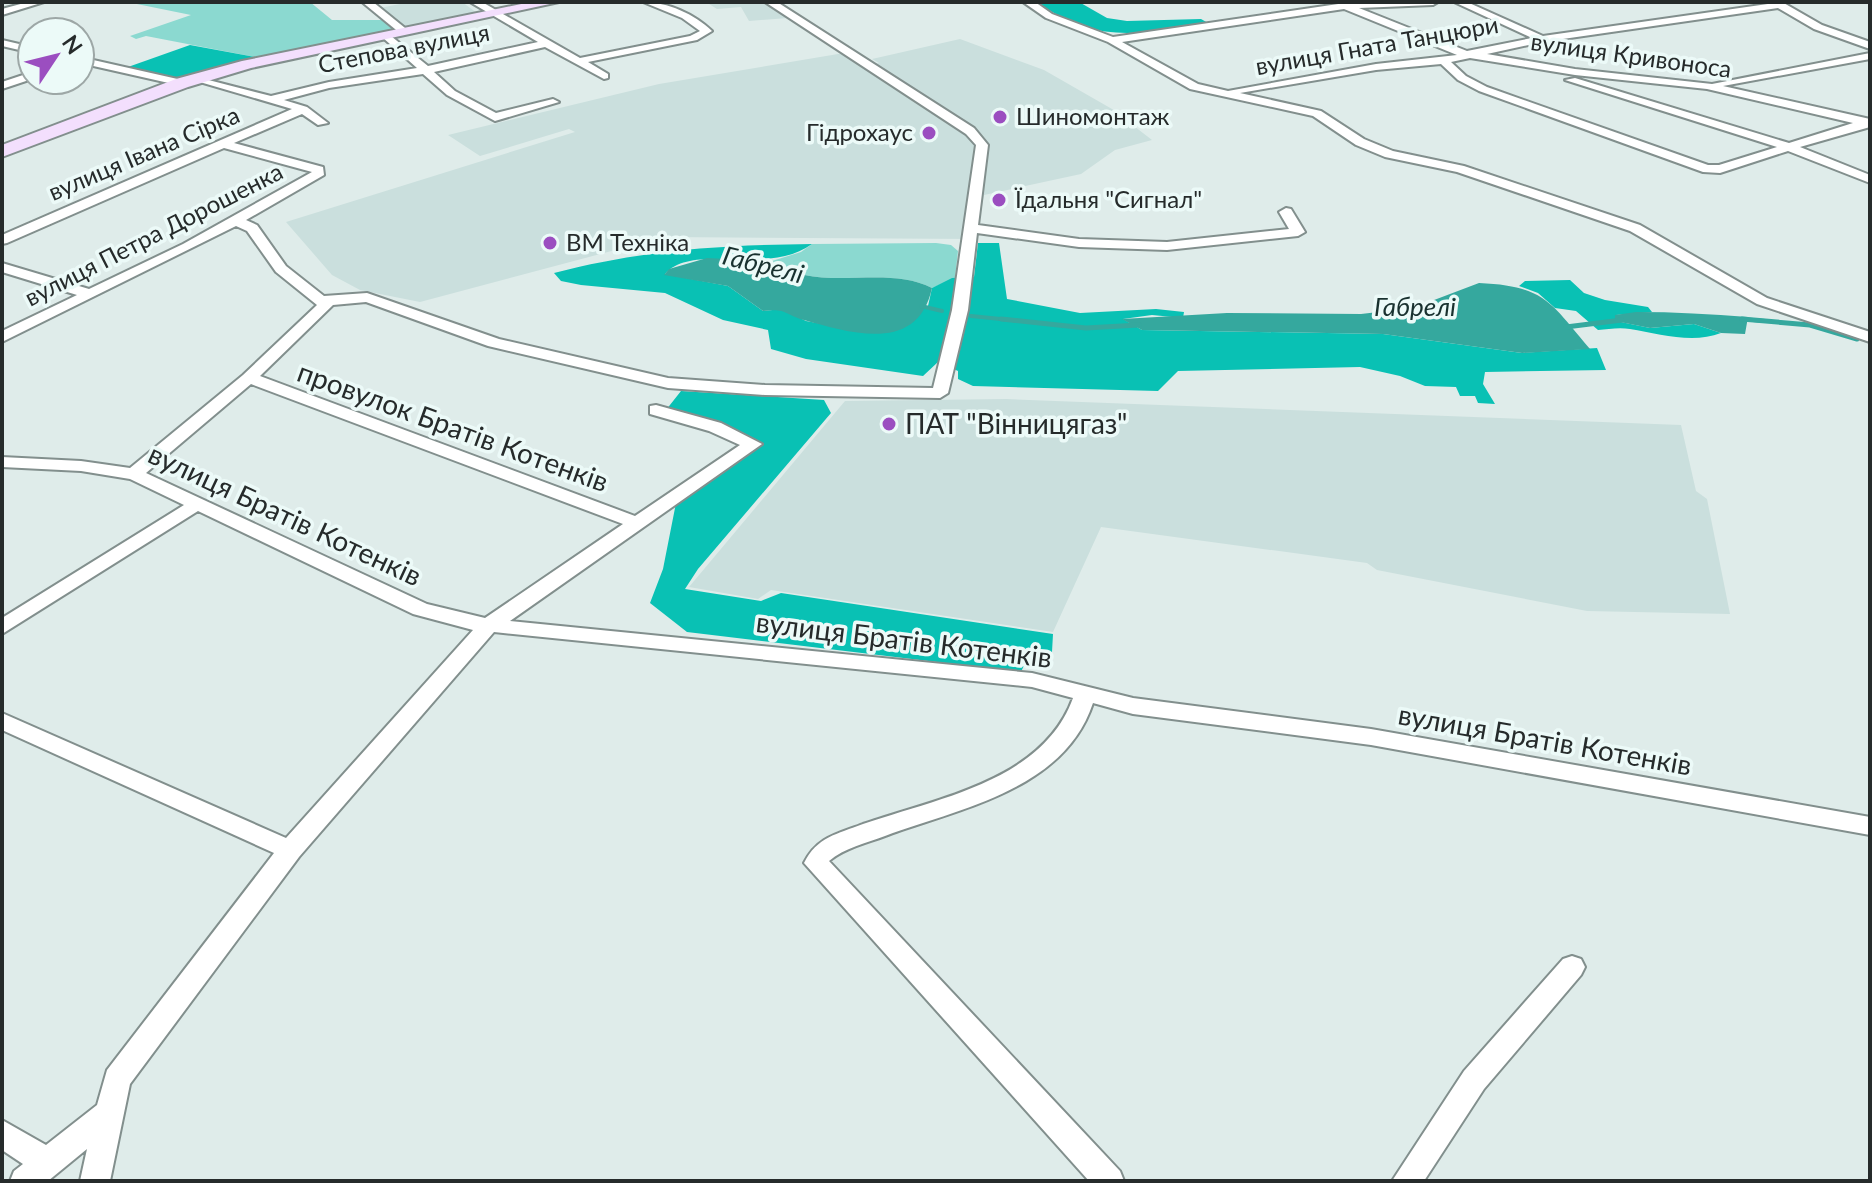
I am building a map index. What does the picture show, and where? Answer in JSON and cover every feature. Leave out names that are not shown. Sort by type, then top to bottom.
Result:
[{"type":"main road","points":[[2,151],[189,81],[279,57],[552,2]]},
{"type":"street","points":[[2,12],[39,2]]},
{"type":"street","points":[[367,2],[405,32]]},
{"type":"street","points":[[475,2],[604,76]]},
{"type":"street","points":[[579,61],[693,38],[707,31],[685,16],[648,2]]},
{"type":"street","points":[[235,220],[252,228],[281,269],[323,301],[367,297],[494,343],[668,383],[765,390],[940,393],[960,310],[982,145],[970,131],[770,2]]},
{"type":"street","points":[[1028,2],[1049,16],[1112,40],[1178,80],[1218,94],[1317,113],[1360,142],[1389,154],[1460,169],[1635,228],[1762,301],[1870,337]]},
{"type":"street","points":[[1112,40],[1345,6],[1433,2]]},
{"type":"street","points":[[1459,2],[1542,39]]},
{"type":"street","points":[[1777,4],[1818,27],[1870,46]]},
{"type":"street","name":"вулиця Гната Танцюри","points":[[1218,94],[1376,67],[1443,61],[1542,39],[1777,4]]},
{"type":"street","name":"вулиця Кривоноса","points":[[1345,6],[1465,54],[1707,86],[1867,123]]},
{"type":"street","points":[[386,35],[451,93],[495,117]]},
{"type":"street","name":"Степова вулиця","points":[[269,100],[329,85],[422,70],[548,43]]},
{"type":"street","points":[[1707,86],[1870,56]]},
{"type":"street","points":[[1502,60],[1786,146],[1870,179]]},
{"type":"street","points":[[1443,61],[1462,78],[1483,89],[1693,166],[1720,169],[1867,123]]},
{"type":"street","points":[[96,63],[189,81],[303,109],[322,123]]},
{"type":"street","points":[[473,122],[553,102]]},
{"type":"street","name":"вулиця Івана Сірка","points":[[2,240],[303,109]]},
{"type":"street","name":"вулиця Петра Дорошенка","points":[[2,337],[318,175],[319,170],[223,144]]},
{"type":"street","points":[[970,228],[1079,243],[1167,246],[1298,232],[1286,212]]},
{"type":"street","points":[[2,267],[89,294]]},
{"type":"street","name":"провулок Братів Котенків","points":[[134,474],[324,311],[326,305],[323,301]]},
{"type":"street","name":"провулок Братів Котенків","points":[[249,378],[639,524]]},
{"type":"street","points":[[95,1181],[106,1115],[117,1079],[290,850],[488,626],[753,444],[715,427],[656,410]]},
{"type":"street","name":"вулиця Братів Котенків","points":[[2,462],[81,466],[134,474],[420,609],[488,626],[966,671],[1032,680],[1133,706],[1371,737],[1870,826]]},
{"type":"street","points":[[2,627],[199,503]]},
{"type":"street","points":[[1085,695],[1069,735],[1051,756],[1020,776],[845,841],[822,852],[816,863],[1109,1181]]},
{"type":"street","points":[[2,721],[290,850]]},
{"type":"street","points":[[1407,1181],[1474,1080],[1572,967]]},
{"type":"street","points":[[2,1134],[36,1172],[106,1115]]},
{"type":"shaded area","points":[[127,2],[310,2],[332,20],[382,20],[394,29],[255,57],[146,36],[136,39],[130,36],[191,15]]},
{"type":"shaded area","points":[[410,2],[462,2],[477,13],[405,27],[380,8]]},
{"type":"shaded area","points":[[706,2],[763,2],[788,18],[749,21],[741,7],[717,9]]},
{"type":"shaded area","points":[[1037,2],[1079,2],[1107,18],[1127,21],[1201,19],[1208,23],[1120,33],[1079,25]]},
{"type":"shaded area","points":[[960,39],[1044,70],[1112,109],[1152,140],[1115,150],[1081,174],[984,195],[976,239],[664,237],[420,302],[360,290],[332,275],[286,222],[575,132],[569,129],[480,156],[448,135],[659,84],[844,53],[862,67],[879,63],[872,59]]},
{"type":"shaded area","points":[[190,45],[255,57],[180,79],[128,67]]},
{"type":"shaded area","points":[[978,243],[999,243],[1007,299],[1080,313],[1156,309],[1184,312],[1183,318],[1152,315],[1123,319],[1142,330],[1383,334],[1522,353],[1597,348],[1606,370],[1485,372],[1483,384],[1495,404],[1478,403],[1475,396],[1460,396],[1456,387],[1425,386],[1400,376],[1360,367],[1178,371],[1158,391],[973,386],[958,379],[958,371],[938,362],[923,376],[806,359],[771,349],[768,330],[723,320],[665,293],[581,285],[561,281],[554,273],[682,250],[812,244],[774,258],[693,260],[665,274],[728,286],[763,311],[782,309],[806,321],[872,333],[928,306],[932,288],[952,278],[974,277]]},
{"type":"shaded area","points":[[812,244],[951,245],[958,251],[955,278],[932,288],[893,278],[810,276],[790,271],[772,261],[801,252]]},
{"type":"shaded area","points":[[1570,280],[1584,293],[1648,307],[1652,312],[1616,315],[1616,321],[1650,328],[1694,324],[1721,333],[1688,338],[1626,328],[1598,330],[1576,311],[1555,308],[1538,293],[1519,286],[1525,281]]},
{"type":"shaded area","points":[[681,391],[824,400],[831,413],[698,569],[685,589],[761,601],[781,593],[1053,634],[1052,652],[1031,650],[1021,672],[687,632],[650,603],[663,569],[676,503],[760,443],[723,424],[666,410]]},
{"type":"shaded area","points":[[1006,399],[1681,425],[1696,491],[1707,499],[1730,614],[1587,611],[1377,570],[1367,563],[1101,527],[1053,632],[771,590],[758,599],[689,587],[845,401]]},
{"type":"water","points":[[707,258],[772,261],[790,271],[810,276],[893,278],[932,288],[924,309],[913,322],[881,334],[862,333],[797,318],[781,311],[763,311],[728,286],[664,275],[669,269]]},
{"type":"water","points":[[1479,283],[1533,293],[1555,308],[1590,349],[1522,353],[1383,334],[1142,330],[1122,319],[1227,313],[1361,314],[1413,308]]},
{"type":"water","points":[[1636,312],[1748,317],[1745,334],[1721,333],[1694,324],[1650,328],[1615,321],[1615,315]]},
{"type":"waterway","name":"Габрелі","points":[[921,306],[942,311]]},
{"type":"waterway","name":"Габрелі","points":[[971,316],[1017,321]]},
{"type":"waterway","name":"Габрелі","points":[[1001,319],[1017,321]]},
{"type":"waterway","name":"Габрелі","points":[[1741,319],[1759,320]]},
{"type":"waterway","name":"Габрелі","points":[[1742,319],[1759,320]]},
{"type":"waterway","name":"Габрелі","points":[[1566,327],[1622,320],[1613,321]]},
{"type":"waterway","name":"Габрелі","points":[[1759,320],[1765,321]]},
{"type":"waterway","name":"Габрелі","points":[[1759,320],[1810,325],[1857,339]]},
{"type":"waterway","name":"Габрелі","points":[[1017,321],[1086,328],[1139,325]]},
{"type":"place","name":"Шиномонтаж","points":[[1000,117]]},
{"type":"place","name":"Гідрохаус","points":[[929,133]]},
{"type":"place","name":"Їдальня \"Сигнал\"","points":[[999,200]]},
{"type":"place","name":"ВМ Техніка","points":[[550,243]]},
{"type":"place","name":"ПАТ \"Вінницягаз\"","points":[[889,424]]}]
